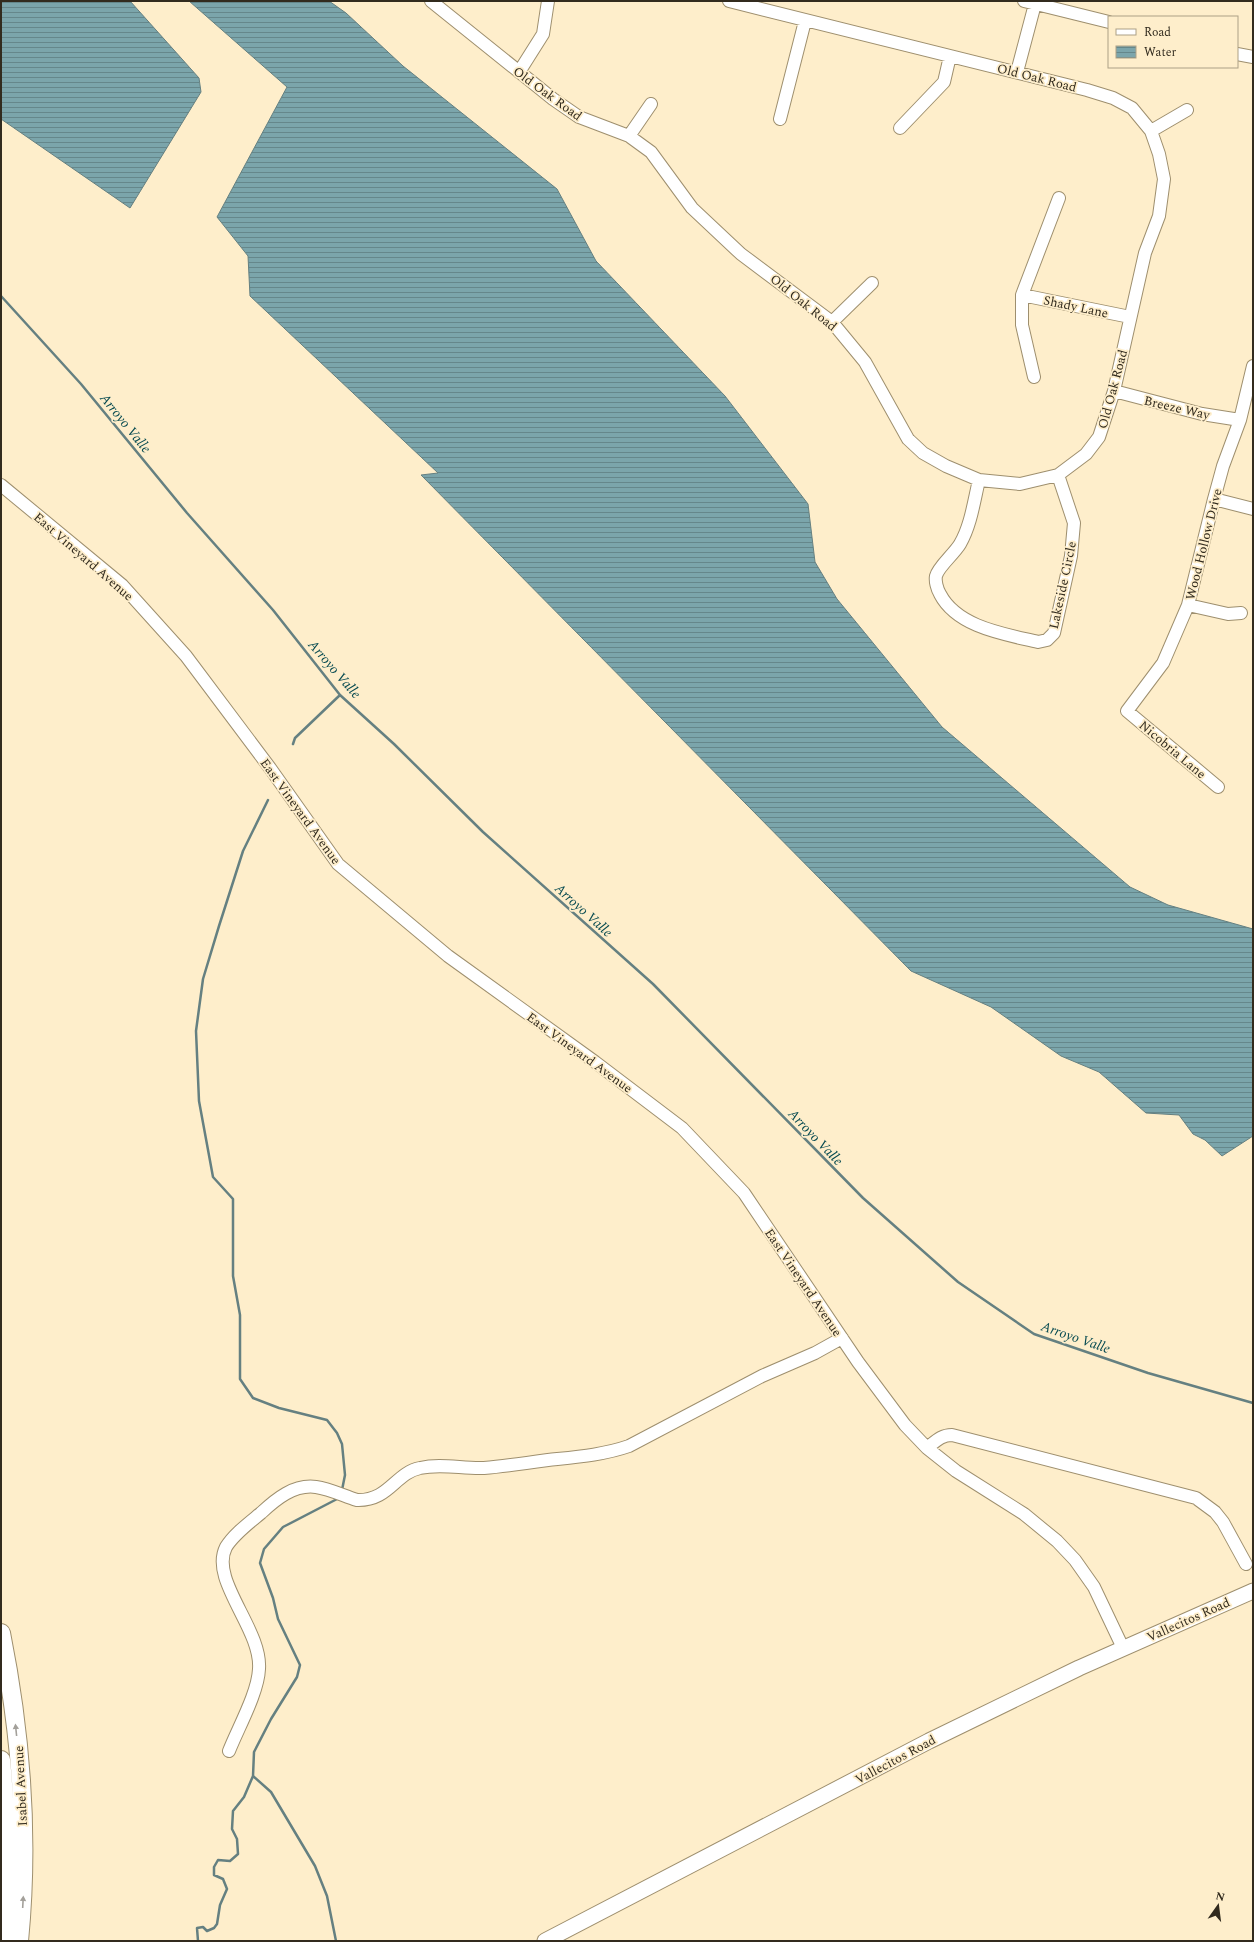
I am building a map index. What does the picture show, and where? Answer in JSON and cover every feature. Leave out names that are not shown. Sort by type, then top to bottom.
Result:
[{"type":"highway","name":"Isabel Avenue","points":[[1,1632],[13,1700],[22,1796],[23,1893],[19,1941]]},
{"type":"highway","name":"Isabel Avenue","points":[[1,1760],[4,1797],[5,1893],[1,1941]]},
{"type":"main road","name":"Vallecitos Road","points":[[545,1941],[929,1741],[1123,1648],[1253,1591]]},
{"type":"street","name":"Old Oak Road","points":[[431,1],[519,72],[579,117],[629,136],[651,152],[692,208],[741,254],[832,322],[865,362],[908,439],[923,453],[946,466],[979,480],[1020,484],[1058,475],[1086,454],[1099,437],[1114,391],[1146,253],[1159,216],[1164,179],[1159,154],[1151,131],[1132,108],[1113,98],[1018,72],[729,1]]},
{"type":"street","points":[[519,72],[542,34],[548,1]]},
{"type":"street","points":[[1018,72],[1030,2],[1108,22]]},
{"type":"street","points":[[780,119],[805,20]]},
{"type":"street","points":[[1238,54],[1253,58]]},
{"type":"street","points":[[900,128],[944,82],[950,56]]},
{"type":"street","points":[[629,136],[650,104]]},
{"type":"street","points":[[1151,131],[1187,110]]},
{"type":"street","points":[[1034,377],[1022,325],[1022,295],[1059,198]]},
{"type":"street","points":[[832,322],[872,283]]},
{"type":"street","name":"Shady Lane","points":[[1022,295],[1130,317]]},
{"type":"street","name":"Wood Hollow Drive","points":[[1127,711],[1163,663],[1188,605],[1214,499],[1223,466],[1240,420],[1253,366]]},
{"type":"street","name":"Breeze Way","points":[[1114,391],[1162,405],[1240,420]]},
{"type":"street","name":"Lakeside Circle","points":[[979,480],[967,527],[960,544],[950,559],[941,567],[936,576],[937,589],[944,603],[971,623],[1038,642],[1047,640],[1054,633],[1071,556],[1074,523],[1058,475]]},
{"type":"street","name":"East Vineyard Avenue","points":[[1,485],[122,585],[186,656],[270,768],[338,864],[448,956],[595,1062],[682,1128],[744,1193],[842,1338],[905,1425],[927,1448],[956,1471],[1024,1514],[1057,1541],[1074,1560],[1094,1587],[1123,1648]]},
{"type":"street","points":[[1214,499],[1253,509]]},
{"type":"street","points":[[1188,605],[1228,614],[1242,613]]},
{"type":"street","name":"Nicobria Lane","points":[[1127,711],[1218,787]]},
{"type":"street","points":[[229,1751],[256,1688],[259,1669],[258,1650],[250,1629],[226,1581],[222,1565],[223,1556],[227,1546],[235,1536],[276,1499],[301,1488],[316,1487],[357,1500],[364,1500],[376,1498],[408,1473],[419,1468],[432,1466],[484,1468],[609,1453],[629,1446],[762,1376],[815,1353],[842,1338]]},
{"type":"street","points":[[927,1448],[940,1437],[944,1435],[952,1435],[1196,1498],[1214,1512],[1223,1522],[1246,1564]]},
{"type":"water","points":[[1,1],[130,1],[199,78],[201,92],[130,208],[1,119]]},
{"type":"water","points":[[189,1],[329,1],[346,13],[403,66],[557,189],[596,261],[725,396],[808,504],[815,562],[837,599],[942,727],[1130,887],[1168,905],[1253,929],[1253,1136],[1222,1156],[1205,1140],[1193,1134],[1179,1115],[1146,1113],[1099,1072],[1061,1056],[991,1007],[911,971],[421,475],[438,473],[250,296],[248,256],[217,217],[287,87]]},
{"type":"waterway","name":"Arroyo Valle","points":[[1,296],[81,384],[187,513],[273,610],[340,695],[394,744],[483,832],[653,984],[863,1198],[958,1282],[1034,1334],[1148,1373],[1253,1403]]},
{"type":"waterway","points":[[293,744],[295,738],[340,695]]},
{"type":"waterway","points":[[268,800],[243,851],[203,979],[196,1031],[199,1101],[213,1177],[233,1199],[233,1276],[240,1315],[240,1379],[253,1398],[279,1408],[327,1420],[337,1433],[342,1444],[345,1475],[342,1490]]},
{"type":"waterway","points":[[198,1941],[197,1928],[203,1927],[207,1931],[214,1928],[217,1924],[220,1905],[227,1889],[223,1879],[214,1875],[214,1867],[218,1860],[230,1861],[238,1854],[237,1839],[232,1829],[233,1811],[244,1797],[253,1776],[254,1752],[271,1719],[297,1677],[300,1665],[278,1619],[273,1598],[260,1563],[264,1549],[283,1527],[339,1498]]},
{"type":"waterway","points":[[253,1776],[271,1792],[315,1866],[327,1896],[336,1941]]}]
